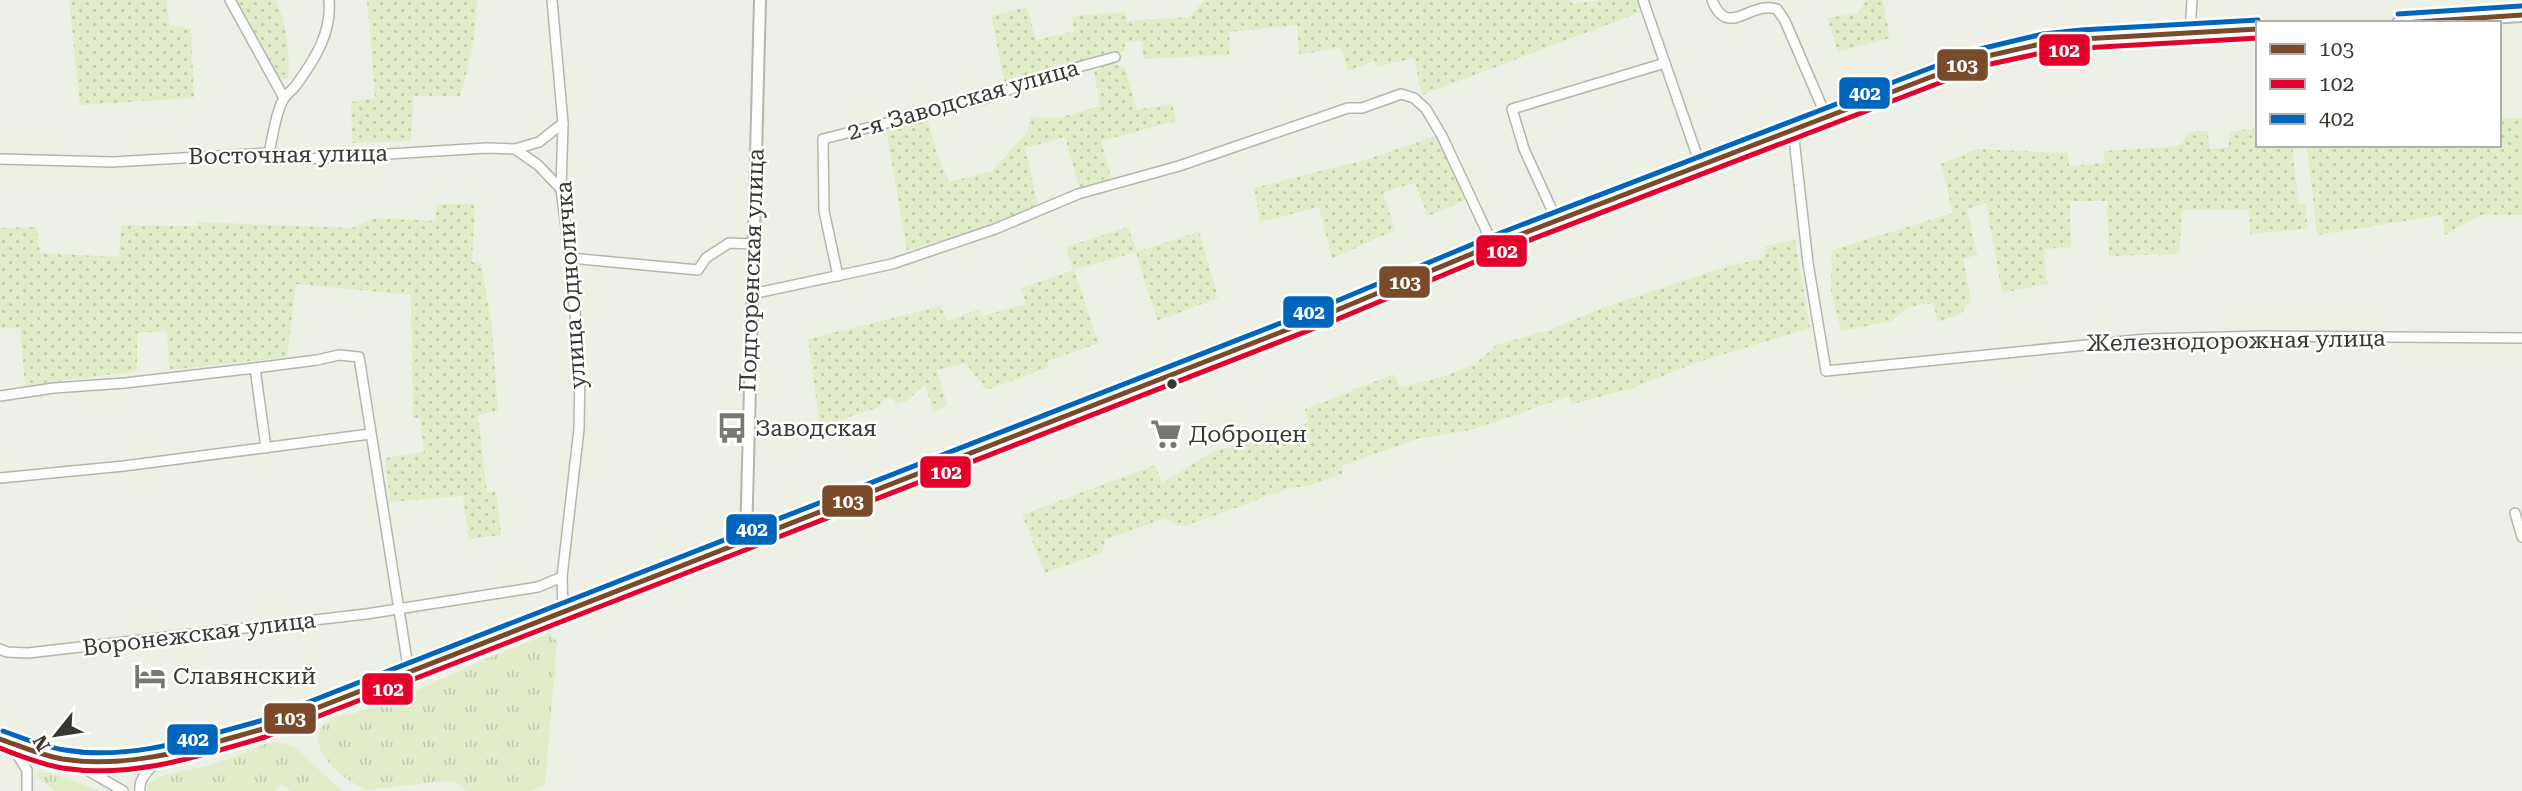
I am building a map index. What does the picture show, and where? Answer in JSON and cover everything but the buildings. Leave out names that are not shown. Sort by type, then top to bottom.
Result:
[{"type":"main road","points":[[2430,21],[2522,15]]},
{"type":"main road","points":[[5,741],[71,760],[113,760],[164,756],[262,729],[1330,313],[1493,245],[1700,164],[1983,57],[2045,43],[2256,29]]},
{"type":"street","points":[[230,0],[284,98]]},
{"type":"street","points":[[269,153],[284,98],[295,88],[316,58],[331,14],[329,0]]},
{"type":"street","name":"улица Одноличка","points":[[552,0],[563,124],[561,189],[580,366],[580,416],[562,577],[563,612]]},
{"type":"street","name":"Подгоренская улица","points":[[746,540],[760,0]]},
{"type":"street","points":[[1643,0],[1700,164]]},
{"type":"street","points":[[1712,0],[1717,12],[1724,18],[1732,19],[1764,7],[1777,9],[1785,21],[1826,117]]},
{"type":"street","points":[[2190,32],[2192,0]]},
{"type":"street","name":"2-я Заводская улица","points":[[838,276],[824,211],[823,139],[986,98],[1053,74],[1115,57]]},
{"type":"street","points":[[1557,220],[1524,149],[1512,109],[1665,63]]},
{"type":"street","points":[[752,294],[892,264],[995,229],[1078,194],[1179,166],[1348,108],[1362,108],[1401,94],[1414,98],[1426,109],[1442,136],[1493,245]]},
{"type":"street","points":[[515,149],[539,142],[563,124]]},
{"type":"street","name":"Железнодорожная улица","points":[[1793,130],[1808,263],[1826,371],[2146,338],[2264,335],[2522,338]]},
{"type":"street","name":"Восточная улица","points":[[0,159],[111,162],[269,153],[307,159],[486,148],[515,149]]},
{"type":"street","points":[[515,149],[538,165],[561,189]]},
{"type":"street","points":[[570,258],[698,270],[706,258],[729,243],[753,244]]},
{"type":"street","points":[[0,396],[254,368],[338,355],[359,357],[409,673]]},
{"type":"street","points":[[254,368],[266,448]]},
{"type":"street","points":[[0,478],[124,466],[370,434]]},
{"type":"street","points":[[2515,513],[2522,537]]},
{"type":"street","name":"Воронежская улица","points":[[0,649],[28,653],[61,650],[354,616],[538,587],[562,577]]},
{"type":"street","points":[[5,741],[27,770],[27,791]]},
{"type":"street","points":[[140,791],[143,777],[164,756]]},
{"type":"street","points":[[71,760],[123,791]]},
{"type":"green space","points":[[69,0],[167,0],[169,25],[191,29],[194,98],[80,105]]},
{"type":"green space","points":[[236,0],[276,0],[287,39],[288,79],[279,77]]},
{"type":"green space","points":[[367,0],[477,0],[472,49],[460,96],[414,96],[411,141],[352,143],[351,102],[375,98]]},
{"type":"green space","points":[[1204,0],[1571,0],[1572,4],[1599,0],[1636,0],[1640,12],[1422,95],[1414,58],[1376,67],[1374,61],[1348,71],[1341,47],[1299,55],[1297,25],[1230,32],[1229,55],[1143,59],[1142,41],[1126,42],[1125,51],[1005,85],[991,16],[1027,7],[1036,40],[1074,31],[1071,16],[1125,12],[1127,21],[1189,17]]},
{"type":"green space","points":[[1867,0],[1883,0],[1890,38],[1838,52],[1827,18],[1858,13]]},
{"type":"green space","points":[[1110,63],[1125,68],[1137,110],[1172,103],[1176,121],[1101,141],[1112,181],[1080,190],[1065,137],[1025,148],[1038,205],[1005,221],[907,251],[886,129],[927,117],[937,154],[949,182],[992,171],[1028,131],[1030,117],[1059,118],[1100,106],[1094,71]]},
{"type":"green space","points":[[2501,118],[2522,118],[2522,215],[2481,215],[2445,235],[2442,215],[2317,235],[2307,147],[2501,147]]},
{"type":"green space","points":[[2256,127],[2256,147],[2292,147],[2299,204],[2305,204],[2308,229],[2250,234],[2249,210],[2182,210],[2179,254],[2109,256],[2107,201],[2070,201],[2071,247],[2044,249],[2047,284],[2002,293],[1986,203],[1967,209],[1977,255],[1963,259],[1971,300],[1961,314],[1938,322],[1933,303],[1909,307],[1892,321],[1841,331],[1831,290],[1832,250],[1953,213],[1941,164],[1977,149],[2068,153],[2069,166],[2105,163],[2104,151],[2181,146],[2188,132],[2208,131],[2209,149],[2229,147],[2229,133]]},
{"type":"green space","points":[[1436,136],[1466,200],[1428,216],[1415,183],[1383,192],[1395,230],[1332,259],[1319,207],[1260,222],[1254,188],[1371,158]]},
{"type":"green space","points":[[437,204],[475,204],[472,262],[481,264],[492,326],[498,411],[478,415],[487,492],[496,491],[501,535],[469,539],[463,496],[390,502],[385,458],[424,452],[420,418],[413,418],[411,295],[296,284],[287,357],[169,370],[167,331],[137,333],[137,371],[25,386],[20,328],[0,328],[0,228],[37,227],[40,253],[119,257],[121,225],[197,226],[198,222],[352,228],[373,218],[435,221]]},
{"type":"green space","points":[[1128,227],[1137,252],[1199,231],[1218,298],[1157,321],[1136,252],[1074,270],[1099,343],[1048,361],[1047,368],[986,390],[966,363],[937,370],[947,405],[933,412],[925,384],[907,401],[896,404],[892,397],[884,399],[879,407],[820,427],[808,339],[941,306],[947,321],[979,309],[982,316],[1026,304],[1021,288],[1073,270],[1066,247]]},
{"type":"green space","points":[[1795,240],[1810,328],[1695,363],[1633,388],[1572,404],[1569,396],[1471,430],[1417,439],[1342,466],[1342,474],[1309,486],[1290,488],[1185,526],[1177,526],[1165,518],[1105,540],[1103,552],[1045,573],[1022,515],[1155,465],[1162,483],[1214,451],[1267,438],[1308,423],[1305,409],[1394,374],[1400,387],[1448,375],[1476,363],[1497,345],[1549,330],[1605,307],[1724,267],[1764,258],[1765,246]]},
{"type":"green space","points":[[550,633],[557,642],[545,785],[530,791],[466,791],[455,781],[446,781],[366,790],[341,774],[321,751],[318,733],[327,722],[418,690]]},
{"type":"green space","points":[[277,742],[295,747],[342,791],[290,791],[282,784],[275,791],[147,791],[148,784],[160,776],[211,765]]},
{"type":"green space","points":[[37,771],[55,774],[101,791],[55,791],[36,776]]},
{"type":"transit line","name":"402","points":[[2398,14],[2521,6]]},
{"type":"transit line","name":"103","points":[[2433,21],[2522,15]]},
{"type":"transit line","name":"402","points":[[3,731],[57,749],[90,753],[164,746],[260,721],[1327,305],[1490,237],[1980,49],[2043,34],[2081,30],[2258,20]]},
{"type":"transit line","name":"103","points":[[0,739],[38,753],[87,762],[164,755],[263,729],[1330,313],[1493,245],[1983,57],[2045,43],[2082,39],[2256,29]]},
{"type":"transit line","name":"102","points":[[0,748],[62,768],[114,770],[165,764],[265,737],[1333,321],[1496,253],[1986,65],[2046,52],[2083,48],[2256,38]]},
{"type":"place","name":"Заводская","points":[[732,428]]},
{"type":"place","name":"Доброцен","points":[[1166,434]]},
{"type":"place","name":"Славянский","points":[[150,676]]}]
